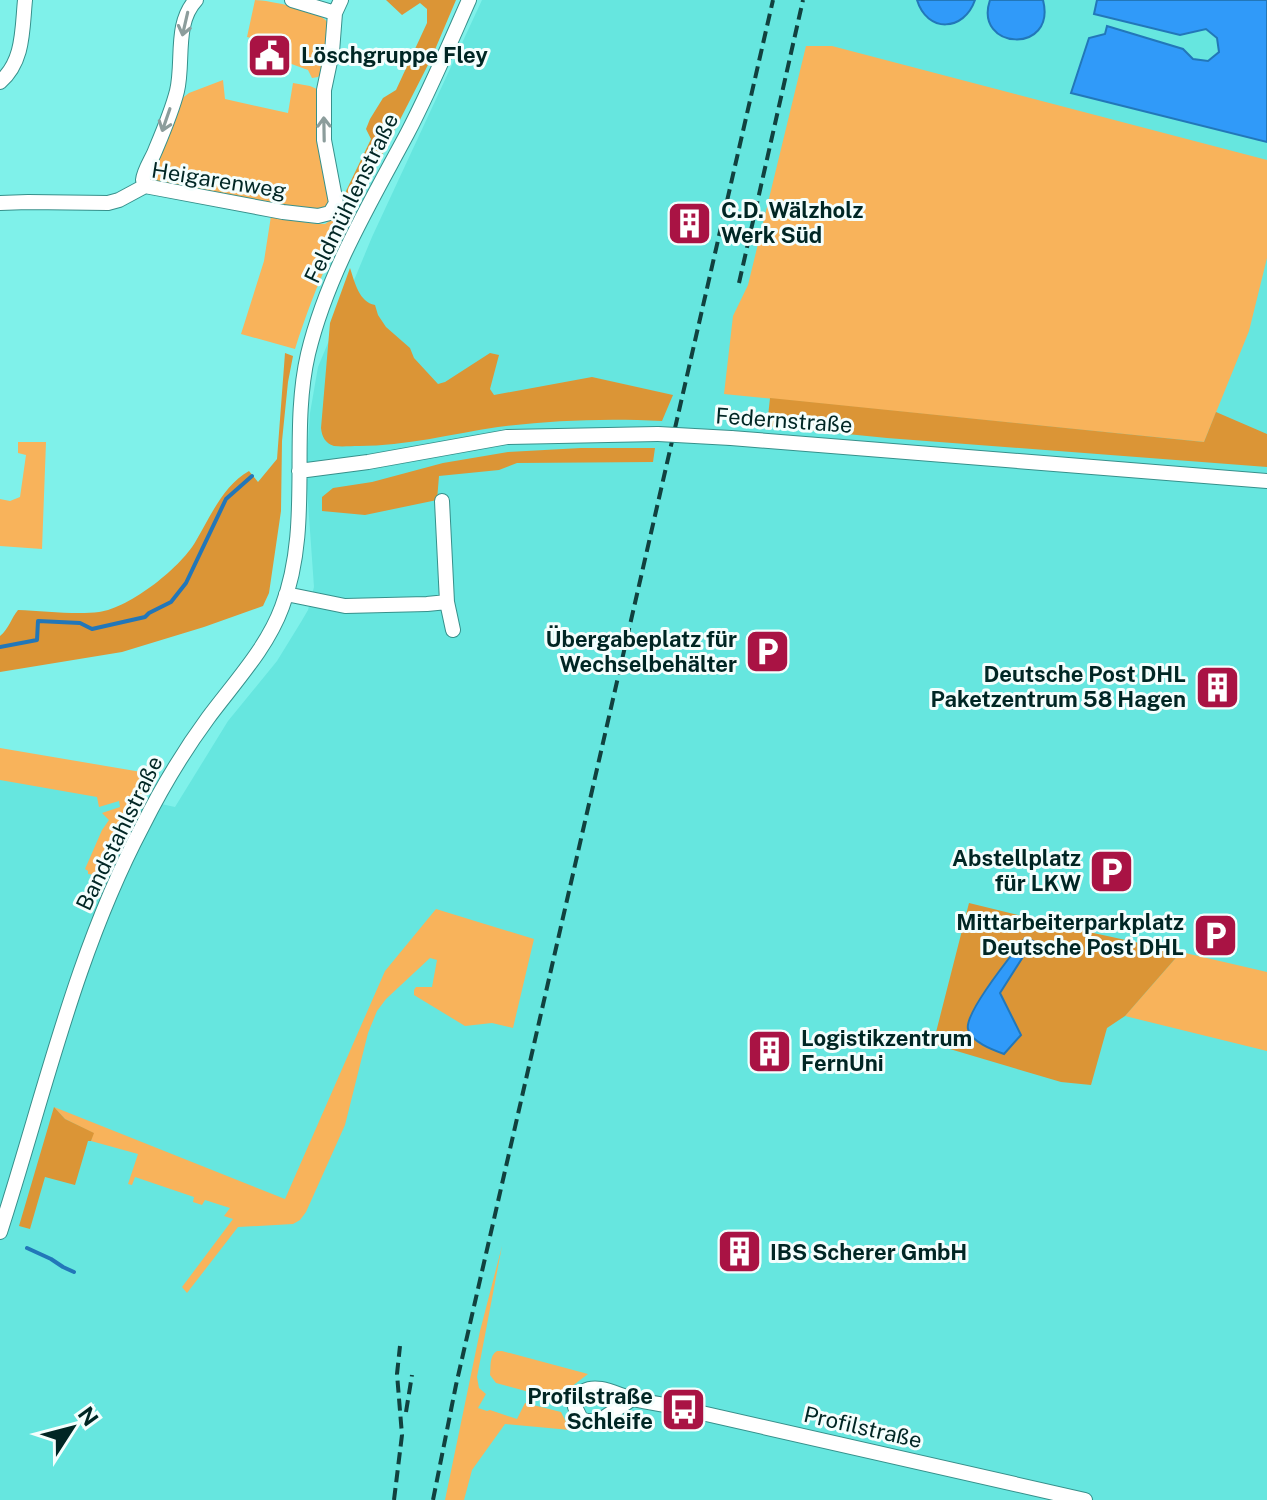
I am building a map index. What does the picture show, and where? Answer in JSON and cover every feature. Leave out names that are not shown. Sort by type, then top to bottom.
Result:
[{"type":"street","points":[[0,82],[19,57],[25,0]]},
{"type":"street","points":[[145,186],[145,173],[177,89],[186,15],[196,0]]},
{"type":"street","points":[[292,0],[338,6]]},
{"type":"street","name":"Feldmühlenstraße","points":[[299,471],[305,371],[325,299],[353,236],[430,88],[469,0]]},
{"type":"street","name":"Heigarenweg","points":[[0,203],[108,203],[145,186],[283,212],[318,216],[330,213],[335,206],[335,192],[324,140],[324,86],[338,6]]},
{"type":"street","name":"Federnstraße","points":[[299,471],[507,437],[658,434],[1267,481]]},
{"type":"street","name":"Bandstahlstraße","points":[[0,1232],[71,997],[111,891],[163,787],[187,748],[263,644],[281,609],[294,559],[299,471]]},
{"type":"street","points":[[442,501],[447,602],[453,630]]},
{"type":"street","points":[[286,594],[345,606],[447,602]]},
{"type":"street","name":"Profilstraße","points":[[632,1399],[1085,1500]]},
{"type":"shaded area","points":[[255,0],[305,10],[327,22],[327,48],[318,77],[312,78],[308,70],[286,62],[288,47],[247,37]]},
{"type":"shaded area","points":[[386,0],[456,0],[431,59],[360,198],[348,202],[346,191],[371,139],[366,129],[370,119],[383,98],[396,90],[427,23],[427,9],[420,3],[402,15]]},
{"type":"shaded area","points":[[482,0],[1267,0],[1267,1500],[0,1500],[0,775],[175,807],[228,721],[277,661],[308,610],[314,587],[306,474],[310,413],[318,367],[372,237]]},
{"type":"shaded area","points":[[917,0],[975,0],[963,18],[946,24],[929,18]]},
{"type":"shaded area","points":[[990,0],[1043,0],[1044,18],[1038,30],[1028,37],[1015,39],[1003,36],[993,29],[988,17]]},
{"type":"shaded area","points":[[1097,0],[1267,0],[1267,142],[1071,93],[1089,38],[1105,34],[1107,26],[1183,49],[1193,59],[1208,61],[1219,52],[1217,38],[1206,29],[1180,35],[1094,14]]},
{"type":"shaded area","points":[[806,46],[832,46],[1267,160],[1267,258],[1249,331],[1204,442],[724,394],[733,316],[748,285]]},
{"type":"shaded area","points":[[223,80],[225,99],[288,113],[293,83],[319,90],[331,201],[327,206],[312,211],[150,178],[180,100],[189,93]]},
{"type":"shaded area","points":[[340,214],[346,227],[317,287],[295,349],[241,334],[264,261],[271,216],[325,224]]},
{"type":"shaded area","points":[[350,268],[361,296],[375,305],[386,327],[410,348],[414,358],[438,384],[490,353],[499,355],[490,389],[494,395],[592,377],[673,395],[662,421],[538,423],[394,444],[331,445],[324,439],[321,428],[330,323]]},
{"type":"shaded area","points":[[285,353],[293,356],[282,441],[281,511],[269,593],[263,606],[122,652],[0,672],[0,636],[18,610],[90,613],[125,603],[168,573],[190,550],[232,484],[249,471],[258,482],[277,459]]},
{"type":"shaded area","points":[[770,398],[1204,442],[1216,412],[1267,434],[1267,467],[767,426]]},
{"type":"shaded area","points":[[18,442],[46,442],[42,549],[0,546],[0,499],[10,501],[20,497],[26,455],[18,453]]},
{"type":"shaded area","points":[[655,448],[653,462],[517,463],[499,470],[439,476],[437,500],[365,515],[322,511],[322,497],[333,488],[508,452]]},
{"type":"shaded area","points":[[0,748],[153,774],[101,876],[88,874],[85,869],[109,820],[102,813],[120,807],[119,801],[99,807],[97,797],[0,780]]},
{"type":"shaded area","points":[[969,903],[1181,952],[1125,1016],[1107,1028],[1091,1085],[1061,1082],[933,1044]]},
{"type":"shaded area","points":[[436,909],[534,939],[513,1028],[492,1023],[465,1026],[414,995],[416,987],[432,987],[437,960],[430,958],[377,1011],[368,1033],[345,1125],[306,1212],[293,1224],[238,1227],[187,1293],[182,1287],[233,1219],[224,1216],[230,1208],[205,1200],[202,1205],[193,1202],[194,1197],[135,1177],[132,1185],[128,1184],[138,1154],[91,1141],[93,1133],[65,1119],[54,1107],[285,1199],[385,971]]},
{"type":"shaded area","points":[[1025,938],[1033,941],[1000,993],[1021,1035],[1004,1054],[973,1038],[968,1029],[969,1021],[990,983]]},
{"type":"shaded area","points":[[1181,952],[1267,972],[1267,1051],[1125,1016]]},
{"type":"shaded area","points":[[54,1107],[65,1119],[94,1133],[88,1141],[75,1185],[45,1177],[30,1229],[19,1226]]},
{"type":"shaded area","points":[[502,1246],[477,1377],[479,1388],[486,1394],[478,1408],[517,1419],[525,1403],[561,1412],[570,1430],[505,1424],[472,1470],[464,1500],[445,1500],[480,1331]]},
{"type":"shaded area","points":[[497,1351],[588,1374],[571,1387],[563,1400],[559,1400],[496,1383],[490,1375],[492,1358]]},
{"type":"waterway","points":[[0,647],[37,640],[38,621],[80,623],[92,629],[145,617],[171,602],[186,583],[226,499],[252,476]]},
{"type":"waterway","points":[[27,1248],[74,1272]]},
{"type":"railway","points":[[433,1500],[456,1385],[773,0]]},
{"type":"railway","points":[[739,283],[803,0]]},
{"type":"railway","points":[[394,1500],[402,1435],[397,1374],[400,1346]]},
{"type":"railway","points":[[406,1412],[412,1375]]},
{"type":"place","name":"Löschgruppe Fley","points":[[270,55]]},
{"type":"place","name":"C.D. Wälzholz Werk Süd","points":[[690,223]]},
{"type":"place","name":"Übergabeplatz für Wechselbehälter","points":[[768,652]]},
{"type":"place","name":"Deutsche Post DHL Paketzentrum 58 Hagen","points":[[1217,687]]},
{"type":"place","name":"Abstellplatz für LKW","points":[[1112,871]]},
{"type":"place","name":"Mittarbeiterparkplatz Deutsche Post DHL","points":[[1215,935]]},
{"type":"place","name":"Logistikzentrum FernUni","points":[[770,1051]]},
{"type":"place","name":"IBS Scherer GmbH","points":[[739,1252]]},
{"type":"place","name":"Profilstraße Schleife","points":[[684,1409]]}]
